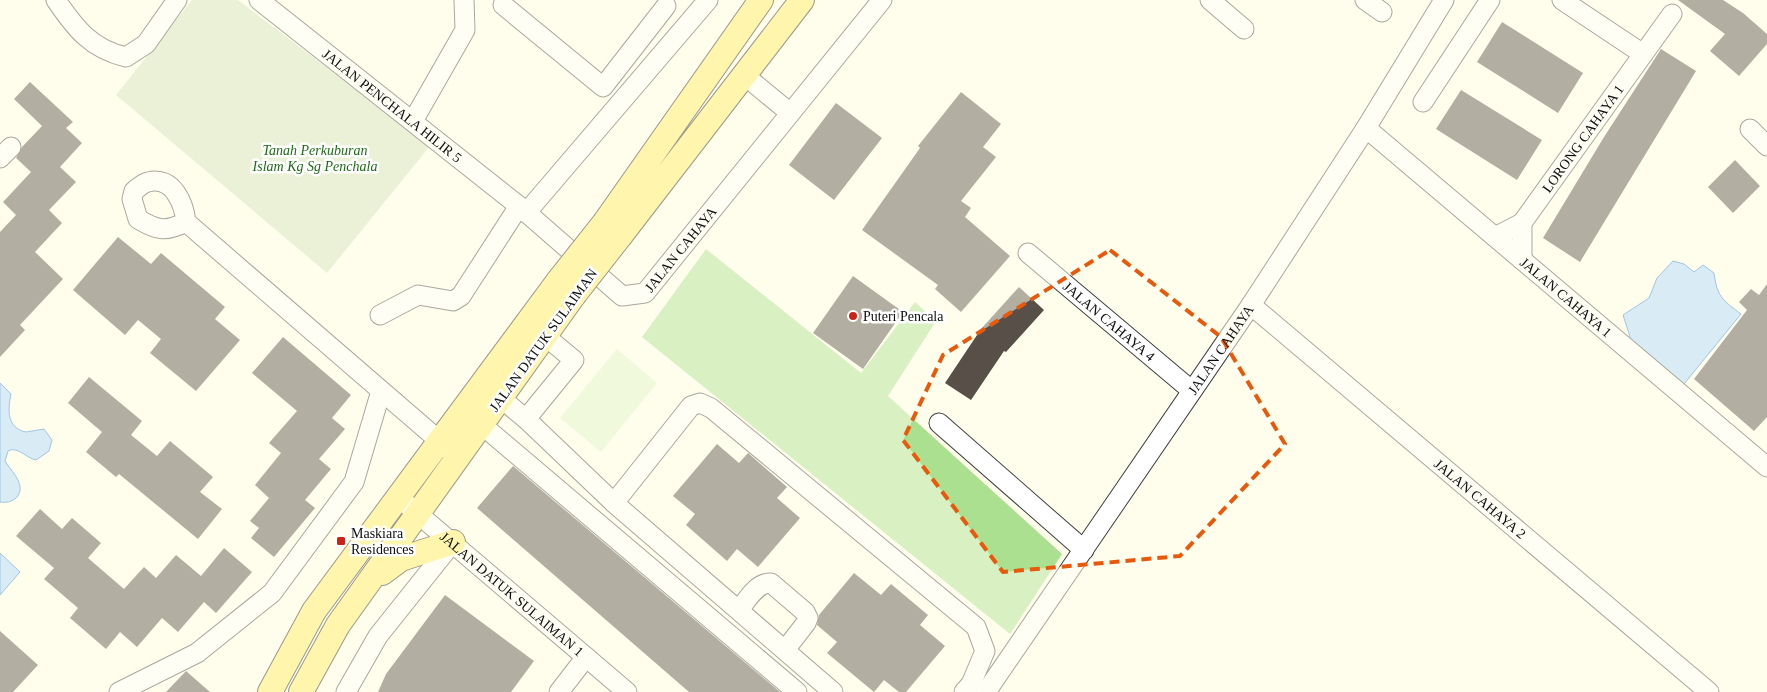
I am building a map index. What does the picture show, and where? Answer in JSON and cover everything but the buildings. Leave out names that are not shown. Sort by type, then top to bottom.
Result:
[{"type":"main road","name":"JALAN DATUK SULAIMAN","points":[[613,228],[762,0]]},
{"type":"main road","name":"JALAN DATUK SULAIMAN","points":[[270,692],[314,611],[482,383],[567,287],[613,228],[744,76],[802,0]]},
{"type":"main road","name":"JALAN DATUK SULAIMAN","points":[[301,692],[338,625],[545,336],[567,287]]},
{"type":"main road","points":[[372,579],[401,559],[453,542]]},
{"type":"street","points":[[56,0],[76,30],[109,53],[126,57],[146,44],[176,0]]},
{"type":"street","name":"JALAN PENCHALA HILIR 5","points":[[258,0],[523,209]]},
{"type":"street","points":[[413,121],[465,30],[464,0]]},
{"type":"street","points":[[380,315],[418,295],[453,301],[461,296],[523,209],[708,0]]},
{"type":"street","name":"JALAN CAHAYA","points":[[523,209],[622,296],[645,293],[789,112],[882,0]]},
{"type":"street","points":[[1210,0],[1244,29]]},
{"type":"street","points":[[1365,0],[1382,12]]},
{"type":"street","name":"JALAN CAHAYA","points":[[986,692],[1251,305],[1366,128],[1444,0]]},
{"type":"street","points":[[1423,102],[1490,0]]},
{"type":"street","points":[[1562,0],[1643,54]]},
{"type":"street","points":[[503,5],[603,86],[666,2]]},
{"type":"street","name":"LORONG CAHAYA 1","points":[[1495,237],[1522,223],[1672,14]]},
{"type":"street","points":[[744,76],[789,112]]},
{"type":"street","name":"JALAN CAHAYA 1","points":[[1366,128],[1765,462]]},
{"type":"street","points":[[1750,129],[1767,146]]},
{"type":"street","points":[[186,222],[459,458]]},
{"type":"street","points":[[1522,223],[1522,260]]},
{"type":"street","name":"JALAN CAHAYA 4","points":[[1028,253],[1191,390]]},
{"type":"street","name":"JALAN CAHAYA 2","points":[[1251,305],[1708,692]]},
{"type":"street","points":[[526,419],[574,360],[545,336]]},
{"type":"street","points":[[482,383],[526,419],[614,503],[833,692]]},
{"type":"street","points":[[119,692],[197,653],[272,593],[354,482],[381,391]]},
{"type":"street","points":[[614,503],[691,406],[700,403],[711,408],[976,627],[985,651],[971,684],[964,692]]},
{"type":"street","points":[[939,423],[1084,550]]},
{"type":"street","points":[[482,425],[797,692]]},
{"type":"street","name":"JALAN DATUK SULAIMAN 1","points":[[397,496],[627,692]]},
{"type":"street","points":[[346,692],[378,636],[453,542]]},
{"type":"street","points":[[739,610],[760,585],[771,583],[806,612],[808,618],[806,623],[785,650]]},
{"type":"street","points":[[559,692],[586,657]]},
{"type":"highlighted area","points":[[1110,250],[1221,337],[1285,444],[1180,556],[1003,572],[903,440],[943,355]]},
{"type":"green space","name":"Tanah Perkuburan Islam Kg Sg Penchala","points":[[192,0],[238,0],[430,146],[327,273],[116,95]]},
{"type":"green space","points":[[706,249],[861,373],[915,302],[936,321],[888,396],[1062,554],[1010,634],[642,337]]},
{"type":"green space","points":[[617,349],[657,383],[601,452],[560,418]]},
{"type":"water","points":[[1673,261],[1684,264],[1694,272],[1703,265],[1714,273],[1721,297],[1741,314],[1684,384],[1632,343],[1623,315],[1649,298],[1657,278]]},
{"type":"water","points":[[0,383],[11,394],[9,412],[15,426],[19,430],[26,432],[44,429],[52,440],[49,451],[36,460],[19,451],[8,451],[5,461],[17,479],[20,489],[16,498],[4,502],[0,502]]},
{"type":"water","points":[[0,553],[20,572],[0,595]]},
{"type":"place","name":"Puteri Pencala","points":[[853,316]]},
{"type":"place","name":"Maskiara Residences","points":[[341,541]]}]
